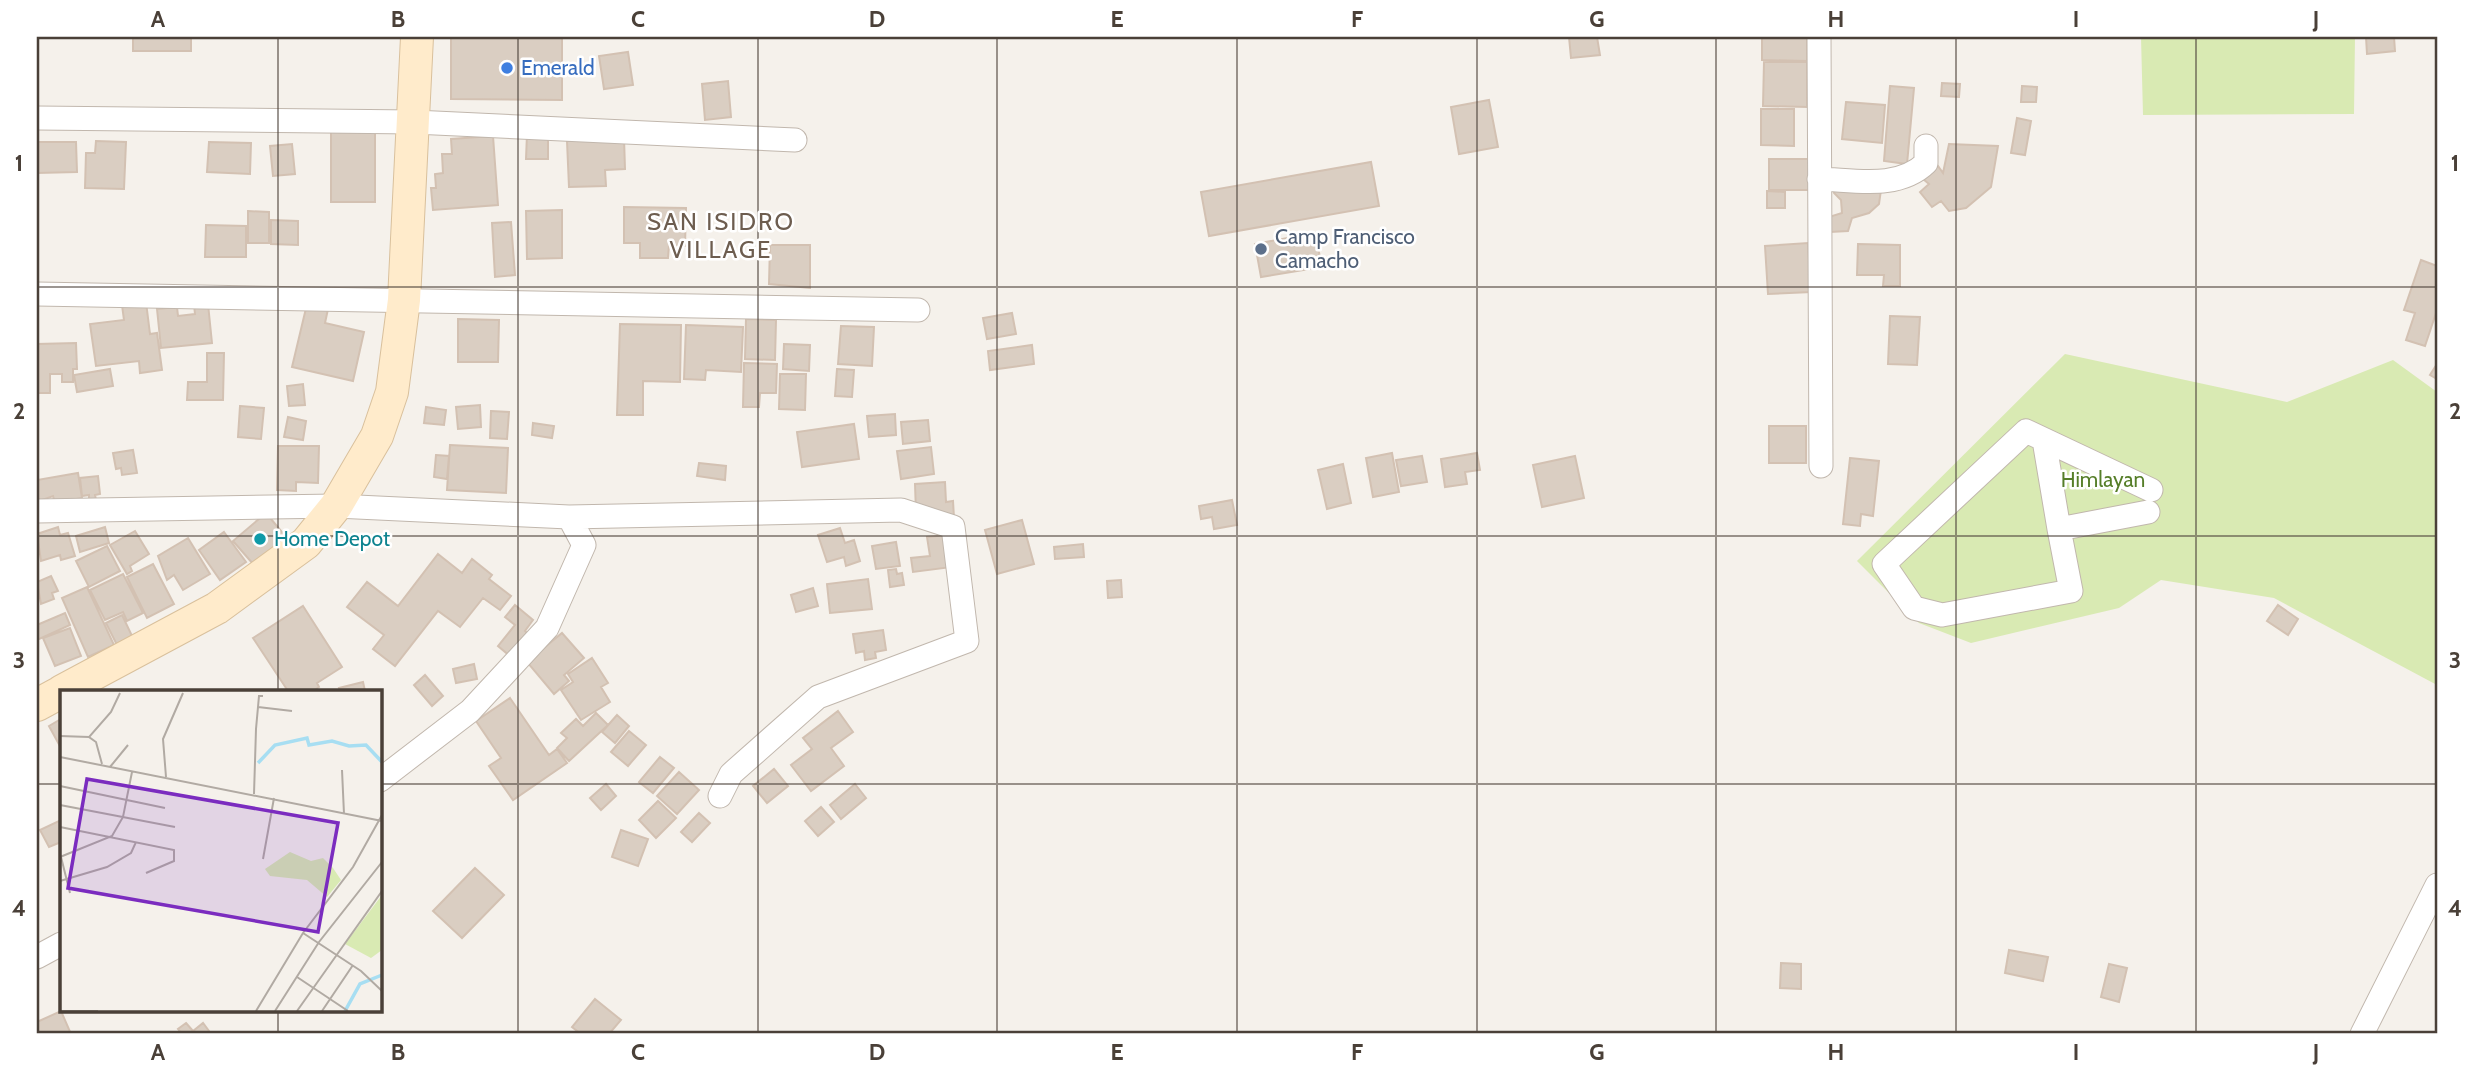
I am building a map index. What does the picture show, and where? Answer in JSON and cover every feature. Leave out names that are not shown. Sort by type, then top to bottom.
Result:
[{"type":"street","points":[[66,690],[217,608],[268,574],[306,543],[336,506],[377,436],[392,392],[404,300],[417,37]]},
{"type":"street","points":[[1819,37],[1821,466]]},
{"type":"street","points":[[37,118],[414,121],[795,140]]},
{"type":"street","points":[[1819,179],[1898,180],[1915,174],[1926,163],[1926,146]]},
{"type":"street","points":[[37,294],[918,310]]},
{"type":"street","points":[[2044,440],[2059,529],[2071,591],[1942,615],[1914,608],[1884,564],[2026,431],[2044,440],[2150,501],[2059,529]]},
{"type":"street","points":[[37,511],[336,506],[569,517],[901,510],[953,527],[967,641],[818,697],[731,774],[720,796]]},
{"type":"street","points":[[382,778],[470,711],[547,628],[584,545],[569,517]]},
{"type":"street","points":[[37,705],[60,693]]},
{"type":"street","points":[[2362,1034],[2437,885]]},
{"type":"street","points":[[37,957],[60,945]]},
{"type":"green space","points":[[2141,37],[2355,37],[2354,114],[2143,115]]},
{"type":"green space","name":"Himlayan","points":[[2065,354],[2287,402],[2393,360],[2437,392],[2437,685],[2274,598],[2161,580],[2119,608],[1971,643],[1919,623],[1857,561]]},
{"type":"building","points":[[133,37],[191,37],[191,51],[133,51]]},
{"type":"building","name":"Emerald","points":[[451,37],[562,37],[562,100],[451,99]]},
{"type":"building","points":[[1569,37],[1597,37],[1600,55],[1571,58]]},
{"type":"building","points":[[1762,37],[1807,37],[1807,61],[1762,60]]},
{"type":"building","points":[[2366,37],[2394,37],[2395,51],[2367,54]]},
{"type":"building","points":[[628,52],[633,85],[604,89],[599,56]]},
{"type":"building","points":[[1764,62],[1807,62],[1807,107],[1763,106]]},
{"type":"building","points":[[728,81],[731,117],[705,120],[702,84]]},
{"type":"building","points":[[1942,83],[1960,84],[1959,97],[1941,96]]},
{"type":"building","points":[[1890,86],[1914,88],[1907,164],[1884,161]]},
{"type":"building","points":[[2022,86],[2037,87],[2036,102],[2021,102]]},
{"type":"building","points":[[1489,100],[1498,147],[1459,154],[1451,107]]},
{"type":"building","points":[[1846,102],[1885,105],[1882,143],[1842,139]]},
{"type":"building","points":[[1761,109],[1794,109],[1794,146],[1761,145]]},
{"type":"building","points":[[2017,118],[2031,121],[2025,155],[2011,153]]},
{"type":"building","points":[[331,126],[375,126],[375,202],[331,202]]},
{"type":"building","points":[[527,134],[548,135],[548,159],[526,159]]},
{"type":"building","points":[[493,136],[498,205],[433,210],[431,188],[436,188],[435,174],[443,173],[442,154],[452,154],[451,139]]},
{"type":"building","points":[[624,138],[625,169],[605,170],[606,186],[569,187],[567,141]]},
{"type":"building","points":[[96,141],[126,142],[124,189],[85,188],[86,153],[95,153]]},
{"type":"building","points":[[37,142],[76,142],[77,172],[37,173]]},
{"type":"building","points":[[209,142],[251,143],[250,174],[207,172]]},
{"type":"building","points":[[292,144],[295,174],[273,176],[270,146]]},
{"type":"building","points":[[1949,144],[1998,146],[1991,187],[1966,208],[1949,211],[1941,201],[1932,207],[1920,192],[1929,184],[1923,179],[1938,166],[1943,173]]},
{"type":"building","points":[[1769,159],[1809,159],[1809,190],[1769,190]]},
{"type":"building","points":[[1371,162],[1379,206],[1209,236],[1201,192]]},
{"type":"building","points":[[1835,186],[1881,190],[1879,204],[1869,213],[1852,218],[1848,231],[1830,232],[1827,223],[1832,216],[1842,213],[1841,200],[1834,193]]},
{"type":"building","points":[[1767,191],[1785,192],[1785,208],[1767,208]]},
{"type":"building","points":[[624,207],[686,208],[685,246],[669,245],[668,258],[640,258],[640,243],[624,243]]},
{"type":"building","points":[[562,210],[562,258],[527,259],[526,211]]},
{"type":"building","points":[[248,211],[269,212],[269,243],[248,243]]},
{"type":"building","points":[[271,220],[298,221],[298,245],[271,244]]},
{"type":"building","points":[[511,222],[515,275],[495,277],[492,223]]},
{"type":"building","points":[[206,225],[246,226],[246,257],[205,257]]},
{"type":"building","points":[[1315,233],[1322,267],[1261,277],[1255,244]]},
{"type":"building","points":[[1808,243],[1811,292],[1768,294],[1765,246]]},
{"type":"building","points":[[1858,244],[1900,245],[1900,286],[1883,286],[1884,275],[1857,275]]},
{"type":"building","points":[[770,245],[810,245],[810,288],[769,284]]},
{"type":"building","points":[[2421,260],[2437,266],[2437,310],[2425,346],[2406,340],[2415,313],[2404,310]]},
{"type":"building","points":[[146,302],[150,334],[157,333],[162,370],[140,373],[139,361],[96,366],[90,324],[124,320],[122,305]]},
{"type":"building","points":[[208,304],[212,343],[161,348],[157,309],[177,307],[178,316],[195,314],[194,305]]},
{"type":"building","points":[[307,304],[328,309],[325,323],[364,332],[353,381],[292,367]]},
{"type":"building","points":[[1012,313],[1016,334],[987,339],[983,318]]},
{"type":"building","points":[[1890,316],[1920,317],[1917,365],[1888,364]]},
{"type":"building","points":[[458,319],[499,320],[498,362],[458,362]]},
{"type":"building","points":[[746,319],[776,320],[775,360],[745,359]]},
{"type":"building","points":[[620,324],[681,325],[680,382],[643,381],[643,415],[617,415]]},
{"type":"building","points":[[686,325],[743,327],[741,372],[706,370],[705,380],[684,379]]},
{"type":"building","points":[[841,326],[874,327],[872,366],[838,364]]},
{"type":"building","points":[[76,343],[77,369],[73,369],[73,382],[62,382],[62,374],[50,374],[50,393],[37,393],[37,344]]},
{"type":"building","points":[[784,344],[810,345],[809,371],[783,369]]},
{"type":"building","points":[[1032,345],[1034,364],[990,370],[988,351]]},
{"type":"building","points":[[207,353],[224,353],[223,400],[187,400],[188,382],[207,382]]},
{"type":"building","points":[[744,363],[777,364],[776,393],[760,393],[759,407],[743,407]]},
{"type":"building","points":[[2437,364],[2437,379],[2430,375]]},
{"type":"building","points":[[110,369],[113,386],[77,392],[74,375]]},
{"type":"building","points":[[837,369],[854,370],[852,397],[835,396]]},
{"type":"building","points":[[780,374],[806,374],[805,410],[779,409]]},
{"type":"building","points":[[303,384],[305,405],[289,406],[287,386]]},
{"type":"building","points":[[480,405],[481,427],[458,429],[456,407]]},
{"type":"building","points":[[240,406],[264,408],[261,439],[238,437]]},
{"type":"building","points":[[426,407],[446,410],[444,425],[424,423]]},
{"type":"building","points":[[491,411],[509,412],[507,439],[490,438]]},
{"type":"building","points":[[895,414],[896,435],[869,437],[867,416]]},
{"type":"building","points":[[288,417],[306,421],[303,440],[284,437]]},
{"type":"building","points":[[928,420],[930,441],[903,444],[901,422]]},
{"type":"building","points":[[533,423],[554,426],[552,438],[532,435]]},
{"type":"building","points":[[854,424],[859,459],[802,467],[797,432]]},
{"type":"building","points":[[1769,426],[1806,426],[1806,463],[1769,463]]},
{"type":"building","points":[[450,445],[508,448],[506,493],[447,490]]},
{"type":"building","points":[[278,446],[319,446],[318,483],[296,482],[296,491],[277,490]]},
{"type":"building","points":[[931,447],[934,474],[901,479],[897,451]]},
{"type":"building","points":[[133,450],[137,473],[122,475],[121,468],[116,469],[113,453]]},
{"type":"building","points":[[1392,453],[1399,492],[1373,497],[1366,458]]},
{"type":"building","points":[[1477,453],[1480,470],[1465,472],[1467,484],[1445,487],[1441,459]]},
{"type":"building","points":[[436,455],[449,456],[447,479],[434,477]]},
{"type":"building","points":[[1422,456],[1427,482],[1401,486],[1396,460]]},
{"type":"building","points":[[1575,456],[1584,498],[1542,507],[1533,465]]},
{"type":"building","points":[[1850,458],[1879,461],[1873,516],[1861,514],[1860,526],[1843,524]]},
{"type":"building","points":[[699,463],[726,466],[725,480],[697,476]]},
{"type":"building","points":[[1343,464],[1351,503],[1327,509],[1318,470]]},
{"type":"building","points":[[78,473],[82,498],[55,503],[53,496],[37,502],[37,480]]},
{"type":"building","points":[[98,476],[100,494],[95,495],[96,500],[89,501],[89,495],[82,496],[80,478]]},
{"type":"building","points":[[945,482],[946,502],[953,501],[954,518],[916,513],[915,484]]},
{"type":"building","points":[[1232,500],[1237,525],[1214,529],[1212,517],[1201,519],[1199,506]]},
{"type":"building","name":"Home Depot","points":[[266,513],[286,537],[254,565],[233,541]]},
{"type":"building","points":[[1022,520],[1034,564],[997,574],[985,530]]},
{"type":"building","points":[[58,527],[60,535],[68,533],[75,556],[61,560],[60,555],[41,561],[37,534]]},
{"type":"building","points":[[105,527],[109,543],[80,552],[76,536]]},
{"type":"building","points":[[840,528],[845,543],[854,540],[860,561],[846,566],[844,557],[827,562],[818,535]]},
{"type":"building","points":[[135,531],[149,554],[130,566],[132,571],[127,574],[110,545]]},
{"type":"building","points":[[224,532],[246,562],[220,580],[199,550]]},
{"type":"building","points":[[947,535],[952,567],[913,572],[911,558],[930,556],[927,537]]},
{"type":"building","points":[[188,538],[210,574],[183,590],[174,575],[167,580],[158,556]]},
{"type":"building","points":[[896,542],[900,566],[876,569],[872,546]]},
{"type":"building","points":[[1083,544],[1084,557],[1055,559],[1054,547]]},
{"type":"building","points":[[107,546],[120,571],[89,587],[76,561]]},
{"type":"building","points":[[438,554],[462,573],[472,559],[492,575],[489,579],[511,596],[500,610],[483,598],[460,627],[438,611],[395,666],[373,649],[384,635],[347,607],[367,582],[398,606]]},
{"type":"building","points":[[153,564],[174,604],[147,618],[127,577]]},
{"type":"building","points":[[896,569],[897,574],[902,573],[904,585],[890,587],[888,570]]},
{"type":"building","points":[[123,574],[143,613],[127,621],[123,612],[105,620],[90,590]]},
{"type":"building","points":[[51,576],[58,591],[52,593],[54,599],[41,604],[37,582]]},
{"type":"building","points":[[868,579],[872,609],[830,613],[827,584]]},
{"type":"building","points":[[1121,580],[1122,597],[1108,598],[1107,581]]},
{"type":"building","points":[[87,587],[114,645],[88,657],[62,598]]},
{"type":"building","points":[[813,588],[818,606],[796,612],[791,595]]},
{"type":"building","points":[[515,605],[533,620],[525,631],[529,635],[511,657],[498,646],[515,625],[505,617]]},
{"type":"building","points":[[2278,605],[2298,619],[2288,635],[2267,621]]},
{"type":"building","points":[[303,606],[342,667],[317,683],[319,687],[314,690],[287,690],[253,638]]},
{"type":"building","points":[[65,613],[70,625],[37,640],[37,625]]},
{"type":"building","points":[[122,615],[133,638],[117,645],[106,623]]},
{"type":"building","points":[[70,628],[81,656],[55,666],[43,638]]},
{"type":"building","points":[[883,630],[886,650],[875,652],[876,658],[865,660],[864,651],[856,653],[853,634]]},
{"type":"building","points":[[562,633],[584,658],[564,675],[569,681],[554,694],[527,662]]},
{"type":"building","points":[[592,658],[608,683],[601,687],[610,702],[581,720],[561,690],[573,682],[568,674]]},
{"type":"building","points":[[474,664],[477,679],[456,683],[453,669]]},
{"type":"building","points":[[425,675],[443,696],[432,706],[414,685]]},
{"type":"building","points":[[363,682],[365,690],[340,690],[339,688]]},
{"type":"building","points":[[510,698],[549,755],[557,749],[567,763],[513,800],[489,766],[501,758],[476,721]]},
{"type":"building","points":[[838,711],[853,732],[831,748],[844,766],[811,791],[791,765],[812,749],[803,738]]},
{"type":"building","points":[[596,713],[608,725],[569,761],[557,748],[567,738],[561,733],[576,719],[583,726]]},
{"type":"building","points":[[617,715],[629,726],[615,743],[602,732]]},
{"type":"building","points":[[60,720],[60,746],[49,726]]},
{"type":"building","points":[[629,731],[646,745],[628,766],[611,752]]},
{"type":"building","points":[[660,757],[674,768],[653,793],[639,782]]},
{"type":"building","points":[[774,769],[788,786],[767,803],[753,786]]},
{"type":"building","points":[[679,772],[699,790],[677,814],[657,796]]},
{"type":"building","points":[[606,784],[616,796],[601,810],[590,798]]},
{"type":"building","points":[[855,784],[866,798],[841,819],[830,805]]},
{"type":"building","points":[[658,801],[676,818],[656,838],[639,820]]},
{"type":"building","points":[[821,807],[834,822],[818,836],[805,821]]},
{"type":"building","points":[[699,813],[710,823],[692,842],[681,832]]},
{"type":"building","points":[[60,820],[60,842],[49,847],[40,830]]},
{"type":"building","points":[[621,830],[648,839],[638,866],[612,857]]},
{"type":"building","points":[[475,868],[504,895],[462,938],[433,911]]},
{"type":"building","points":[[2009,950],[2048,957],[2043,981],[2005,973]]},
{"type":"building","points":[[1781,963],[1801,964],[1801,989],[1780,988]]},
{"type":"building","points":[[2109,964],[2127,968],[2119,1002],[2101,997]]},
{"type":"building","points":[[595,999],[621,1020],[609,1034],[581,1034],[572,1027]]},
{"type":"building","points":[[60,1011],[71,1034],[37,1034],[37,1022]]},
{"type":"building","points":[[186,1023],[193,1031],[203,1023],[209,1031],[205,1034],[182,1034],[178,1029]]},
{"type":"place","name":"Emerald","points":[[507,68]]},
{"type":"place","name":"Camp Francisco Camacho","points":[[1261,249]]},
{"type":"place","name":"Home Depot","points":[[260,539]]},
{"type":"district","name":"SAN ISIDRO VILLAGE","points":[[721,236]]}]
